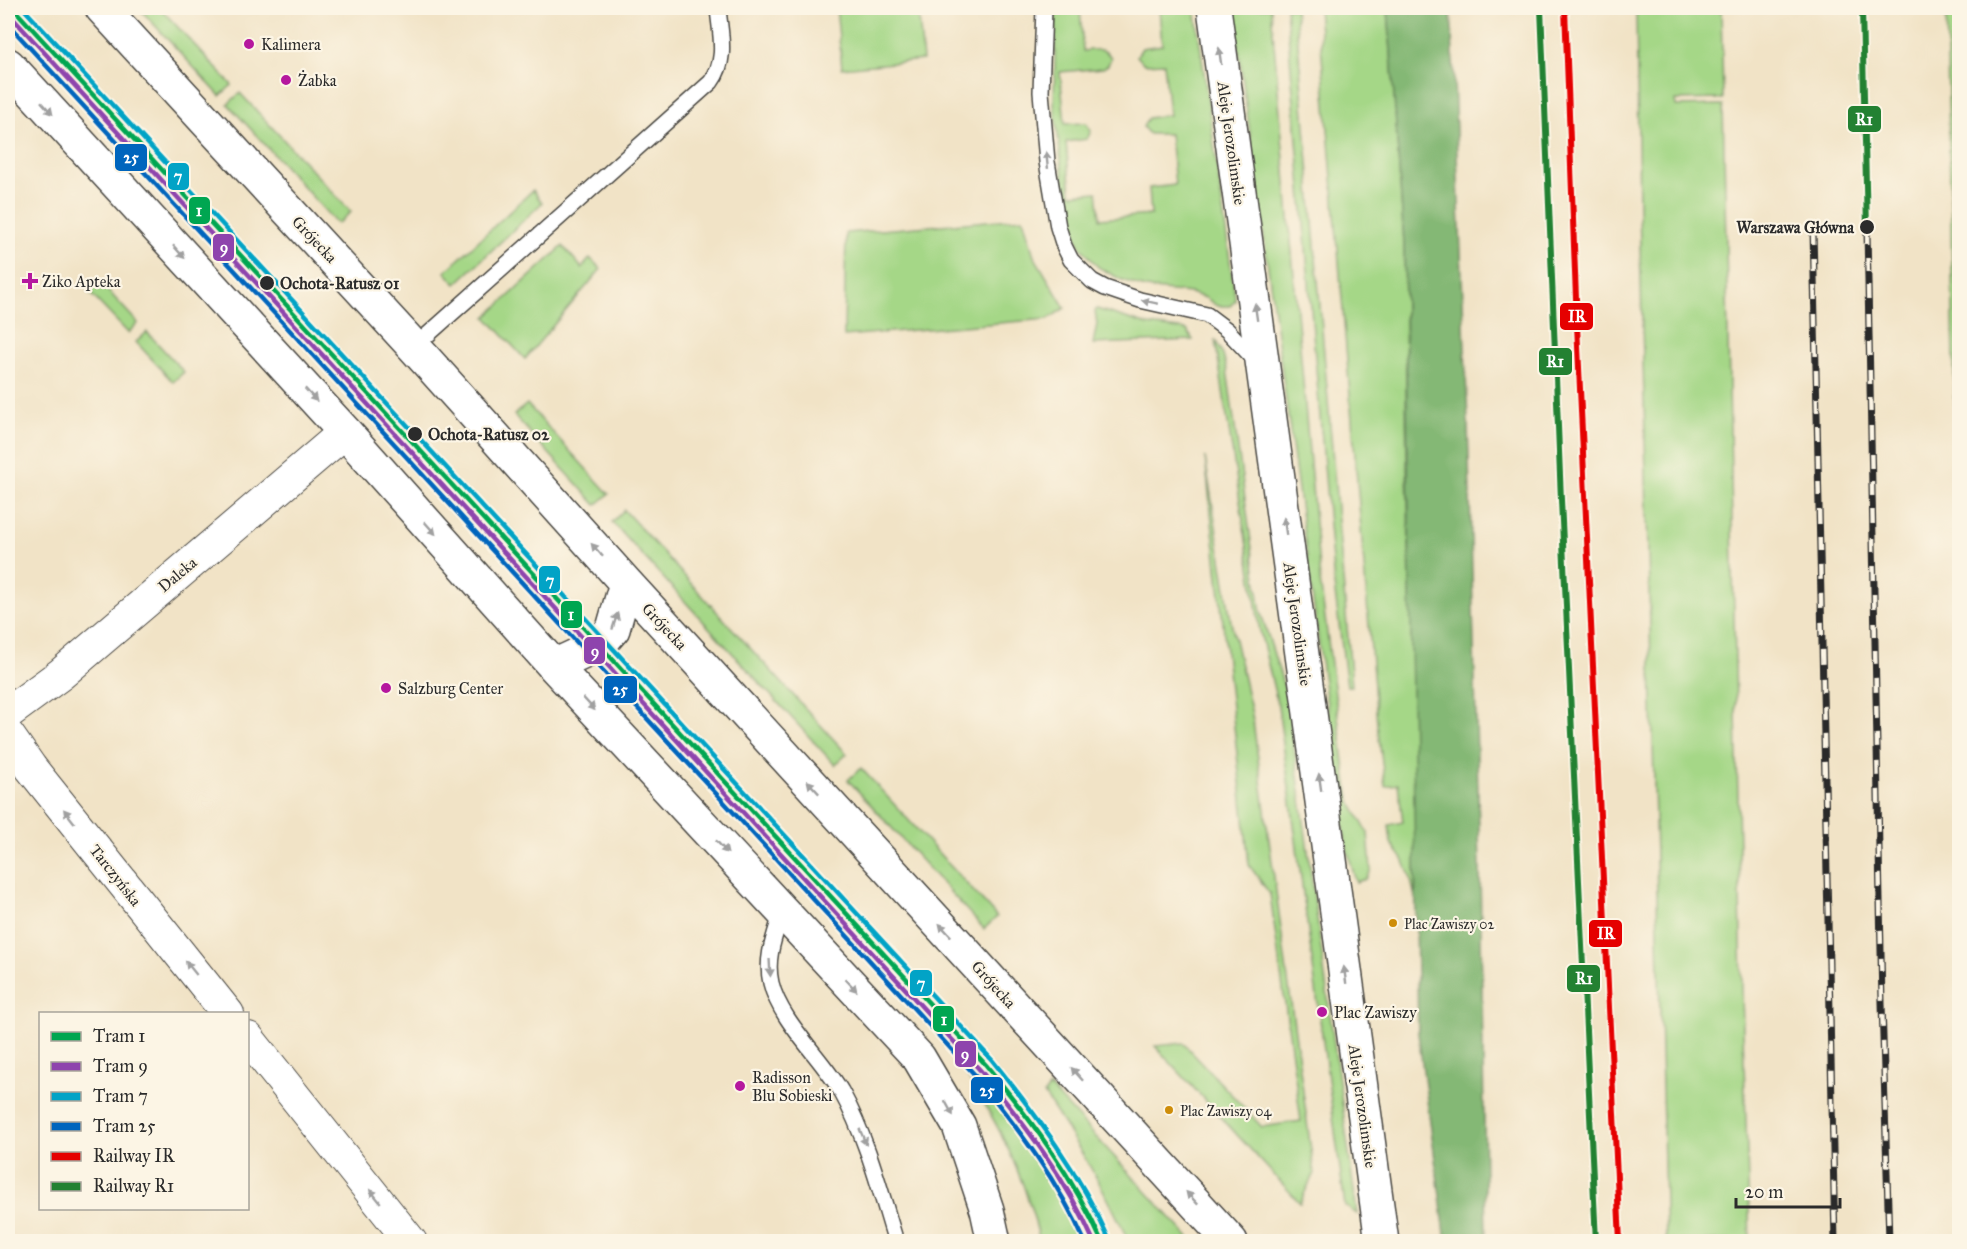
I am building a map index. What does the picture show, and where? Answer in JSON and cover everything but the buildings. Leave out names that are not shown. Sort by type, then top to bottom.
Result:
[{"type":"main road","name":"Grójecka","points":[[102,8],[1231,1242]]},
{"type":"main road","name":"Aleje Jerozolimskie","points":[[1214,8],[1382,1242]]},
{"type":"main road","points":[[8,64],[345,432],[554,666],[919,1058],[959,1126],[979,1183],[994,1242]]},
{"type":"main road","points":[[554,666],[599,645],[613,629],[626,583]]},
{"type":"street","name":"Daleka","points":[[8,713],[61,674],[345,432]]},
{"type":"street","name":"Tarczyńska","points":[[8,735],[31,768],[226,1012]]},
{"type":"street","points":[[249,1039],[411,1242]]},
{"type":"lane","points":[[414,347],[711,82],[722,60],[718,8]]},
{"type":"lane","points":[[1044,8],[1041,92],[1047,162],[1058,227],[1071,260],[1092,281],[1105,288],[1140,300],[1206,315],[1227,330],[1264,370]]},
{"type":"lane","points":[[782,912],[768,966],[771,984],[778,1003],[840,1090],[859,1128],[896,1242]]},
{"type":"green space","points":[[139,8],[160,8],[232,85],[220,96]]},
{"type":"green space","points":[[836,8],[918,8],[923,60],[842,68]]},
{"type":"green space","points":[[1056,8],[1080,8],[1083,51],[1102,50],[1111,58],[1108,65],[1103,68],[1060,72],[1065,124],[1086,123],[1091,131],[1087,139],[1066,142],[1071,194],[1097,192],[1100,219],[1151,215],[1149,188],[1175,185],[1170,134],[1149,134],[1143,127],[1148,118],[1169,115],[1164,63],[1144,64],[1137,56],[1142,48],[1162,45],[1159,8],[1195,8],[1235,297],[1235,301],[1230,306],[1217,306],[1206,298],[1190,293],[1145,288],[1120,279],[1098,267],[1080,246],[1072,227],[1066,201],[1054,104]]},
{"type":"green space","points":[[1233,8],[1271,8],[1320,580],[1347,785],[1352,805],[1368,833],[1371,870],[1366,879],[1356,882],[1346,845]]},
{"type":"green space","points":[[1286,8],[1295,8],[1352,686],[1347,686],[1334,585]]},
{"type":"green space","points":[[1318,8],[1388,8],[1404,243],[1415,782],[1415,897],[1403,859],[1391,843],[1389,825],[1403,822],[1398,784],[1385,786],[1377,723]]},
{"type":"green space","points":[[1388,8],[1451,8],[1468,423],[1480,867],[1486,1241],[1446,1241],[1418,1033],[1404,243]]},
{"type":"green space","points":[[1636,8],[1721,8],[1723,99],[1675,100],[1676,106],[1723,105],[1743,1034],[1750,1241],[1666,1241],[1639,206]]},
{"type":"green space","points":[[1946,8],[1960,8],[1959,708],[1957,491]]},
{"type":"green space","points":[[240,93],[351,212],[337,224],[228,104]]},
{"type":"green space","points":[[533,190],[542,203],[456,284],[445,272]]},
{"type":"green space","points":[[1023,218],[1034,256],[1065,308],[1048,319],[844,336],[846,233]]},
{"type":"green space","points":[[563,246],[582,268],[590,258],[601,269],[525,359],[486,317]]},
{"type":"green space","points":[[98,280],[138,323],[128,333],[87,290]]},
{"type":"green space","points":[[1097,309],[1148,325],[1187,330],[1193,340],[1093,344]]},
{"type":"green space","points":[[147,332],[184,372],[173,382],[136,342]]},
{"type":"green space","points":[[1215,339],[1227,370],[1261,613],[1287,696],[1357,1214],[1345,1206],[1278,706],[1260,631]]},
{"type":"green space","points":[[527,404],[609,494],[596,505],[514,415]]},
{"type":"green space","points":[[1205,457],[1231,622],[1252,714],[1314,1173],[1300,1203],[1155,1046],[1183,1043],[1262,1127],[1301,1121],[1270,894],[1249,865]]},
{"type":"green space","points":[[624,510],[847,754],[835,765],[612,522]]},
{"type":"green space","points":[[861,768],[997,917],[984,929],[848,780]]},
{"type":"green space","points":[[940,1028],[984,1077],[1024,1129],[1060,1183],[1092,1241],[1040,1241],[1023,1185],[1000,1131],[970,1080],[936,1032]]},
{"type":"green space","points":[[1050,1087],[1192,1241],[1128,1241],[1100,1184],[1044,1094]]},
{"type":"railway","points":[[1813,230],[1835,1242]]},
{"type":"railway","points":[[1867,230],[1882,1003],[1889,1241]]},
{"type":"tram line","name":"1","points":[[13,8],[986,1065],[1050,1149],[1078,1194],[1102,1242]]},
{"type":"tram line","name":"7","points":[[23,8],[992,1060],[1025,1102],[1071,1168],[1109,1239]]},
{"type":"tram line","name":"9","points":[[8,13],[980,1070],[1057,1173],[1094,1242]]},
{"type":"tram line","name":"25","points":[[8,24],[975,1075],[1021,1134],[1049,1176],[1085,1242]]},
{"type":"rail line","name":"R1","points":[[1541,8],[1561,500],[1596,1242]]},
{"type":"rail line","name":"IR","points":[[1565,8],[1577,325],[1620,1242]]},
{"type":"rail line","name":"R1","points":[[1862,8],[1867,230]]},
{"type":"place","name":"Kalimera","points":[[249,44]]},
{"type":"place","name":"Żabka","points":[[286,80]]},
{"type":"place","name":"Warszawa Główna","points":[[1867,227]]},
{"type":"place","name":"Ziko Apteka","points":[[30,281]]},
{"type":"place","name":"Ochota-Ratusz 01","points":[[267,283]]},
{"type":"place","name":"Ochota-Ratusz 02","points":[[415,434]]},
{"type":"place","name":"Salzburg Center","points":[[386,688]]},
{"type":"place","name":"Plac Zawiszy 02","points":[[1393,923]]},
{"type":"place","name":"Plac Zawiszy","points":[[1322,1012]]},
{"type":"place","name":"Radisson Blu Sobieski","points":[[740,1086]]},
{"type":"place","name":"Plac Zawiszy 04","points":[[1169,1110]]}]
